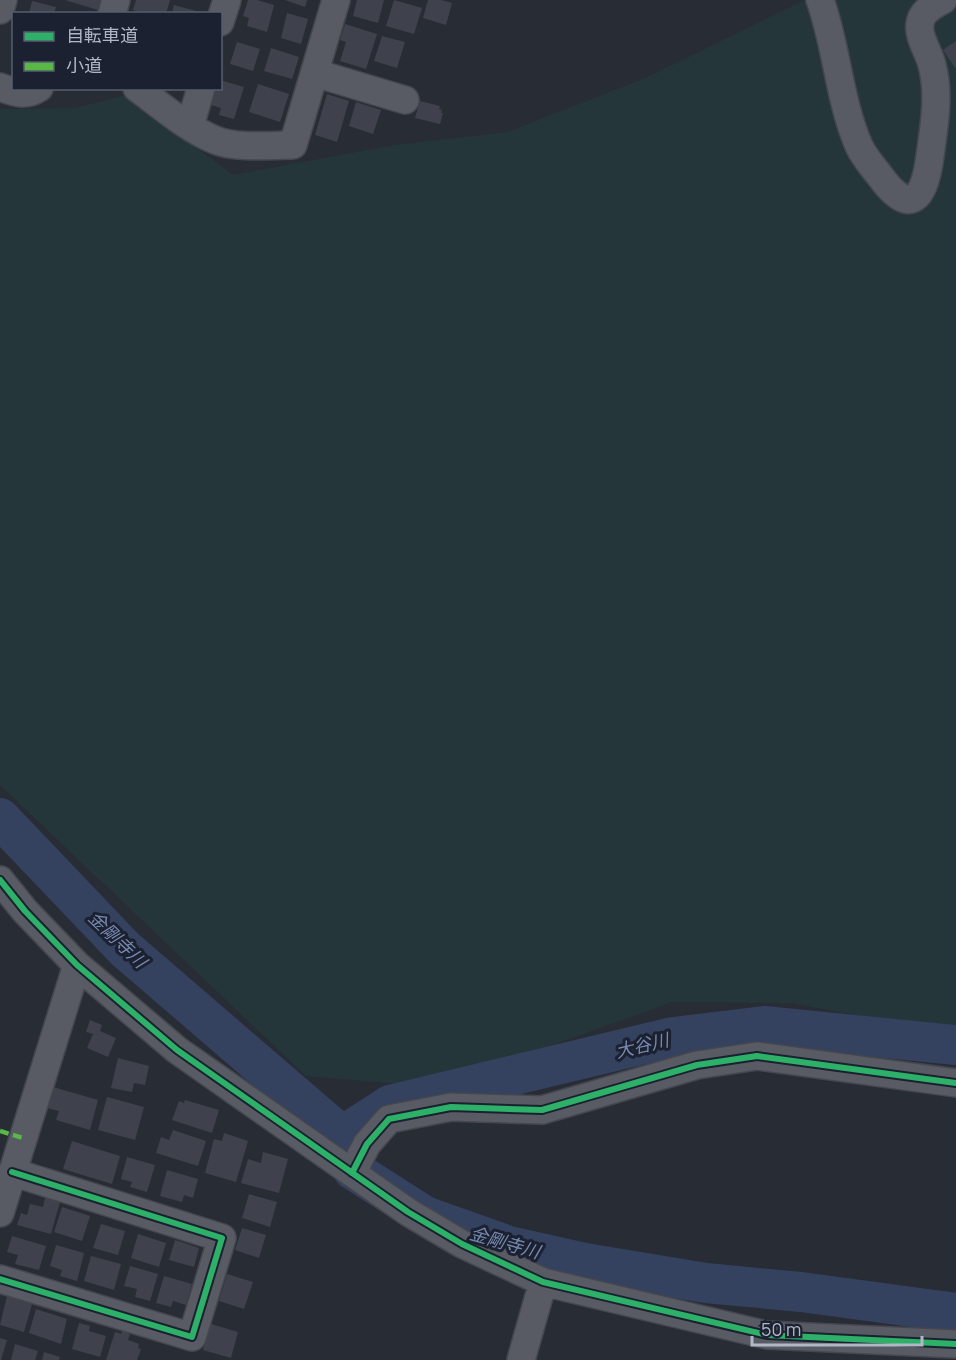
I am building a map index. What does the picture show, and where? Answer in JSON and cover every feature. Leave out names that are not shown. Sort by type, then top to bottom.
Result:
[{"type":"street","points":[[0,10],[3,0]]},
{"type":"street","points":[[222,16],[227,0]]},
{"type":"street","points":[[140,90],[190,126],[215,140],[247,146],[293,145],[336,0]]},
{"type":"street","points":[[820,0],[860,148],[892,192],[902,199],[911,200],[921,193],[928,172],[935,111],[936,82],[932,63],[920,32],[921,18],[934,4],[942,0]]},
{"type":"street","points":[[315,73],[405,100]]},
{"type":"street","points":[[0,87],[18,94],[34,93],[37,90]]},
{"type":"street","points":[[190,126],[200,90]]},
{"type":"street","points":[[0,880],[25,911],[77,965],[177,1050],[408,1212],[462,1244],[543,1282],[767,1335],[956,1344]]},
{"type":"street","points":[[0,1213],[77,965]]},
{"type":"street","points":[[352,1173],[367,1144],[389,1119],[451,1107],[542,1110],[697,1065],[757,1056],[956,1083]]},
{"type":"street","points":[[0,1279],[192,1337],[222,1238],[12,1172]]},
{"type":"street","points":[[521,1360],[543,1282]]},
{"type":"shaded area","points":[[805,0],[956,0],[956,1028],[916,1026],[791,1003],[672,1002],[435,1087],[306,1076],[0,785],[0,109],[76,108],[126,95],[233,175],[395,145],[508,132],[648,77]]},
{"type":"building","points":[[65,0],[101,0],[98,10]]},
{"type":"building","points":[[136,0],[170,0],[167,12],[133,10]]},
{"type":"building","points":[[248,0],[274,5],[267,32],[247,26],[249,18],[243,16]]},
{"type":"building","points":[[285,0],[307,0],[305,7]]},
{"type":"building","points":[[357,0],[384,0],[378,23],[353,16]]},
{"type":"building","points":[[394,0],[422,8],[414,34],[386,26]]},
{"type":"building","points":[[428,0],[452,3],[446,25],[423,18]]},
{"type":"building","points":[[32,1],[56,7],[55,12],[29,12]]},
{"type":"building","points":[[174,5],[199,12],[172,12]]},
{"type":"building","points":[[287,13],[308,19],[301,44],[281,38]]},
{"type":"building","points":[[345,24],[377,34],[366,69],[340,61],[346,42],[340,40]]},
{"type":"building","points":[[382,36],[405,42],[397,68],[374,61]]},
{"type":"building","points":[[956,41],[956,69],[943,50]]},
{"type":"building","points":[[237,42],[260,49],[253,71],[230,64]]},
{"type":"building","points":[[271,48],[299,57],[292,79],[264,71]]},
{"type":"building","points":[[222,81],[244,87],[234,119],[219,115],[221,108],[211,105],[215,90],[222,90]]},
{"type":"building","points":[[258,84],[289,94],[280,122],[249,112]]},
{"type":"building","points":[[327,94],[349,101],[337,142],[315,135]]},
{"type":"building","points":[[420,101],[440,106],[439,109],[443,113],[440,124],[415,118]]},
{"type":"building","points":[[356,102],[381,110],[373,134],[349,126]]},
{"type":"building","points":[[90,1020],[102,1025],[100,1031],[116,1038],[108,1057],[87,1048],[93,1034],[86,1032]]},
{"type":"building","points":[[118,1058],[149,1066],[145,1085],[134,1083],[132,1092],[111,1088]]},
{"type":"building","points":[[53,1087],[98,1100],[90,1130],[56,1120],[59,1111],[47,1108]]},
{"type":"building","points":[[107,1097],[144,1107],[135,1140],[98,1130]]},
{"type":"building","points":[[185,1100],[219,1110],[212,1133],[172,1120],[179,1101],[184,1103]]},
{"type":"building","points":[[173,1130],[206,1141],[198,1166],[156,1153],[161,1137],[169,1140]]},
{"type":"building","points":[[224,1133],[248,1141],[236,1182],[205,1173],[214,1139],[222,1141]]},
{"type":"building","points":[[72,1141],[120,1156],[112,1184],[63,1169]]},
{"type":"building","points":[[263,1152],[288,1159],[279,1193],[241,1183],[248,1159],[261,1163]]},
{"type":"building","points":[[127,1157],[155,1165],[147,1192],[130,1187],[132,1182],[121,1179]]},
{"type":"building","points":[[167,1170],[198,1179],[193,1198],[184,1195],[182,1202],[160,1196]]},
{"type":"building","points":[[249,1194],[277,1202],[270,1227],[242,1218]]},
{"type":"building","points":[[45,1198],[60,1202],[51,1234],[17,1225],[21,1213],[27,1215],[30,1204],[43,1207]]},
{"type":"building","points":[[62,1207],[90,1216],[82,1241],[54,1232]]},
{"type":"building","points":[[101,1224],[125,1231],[118,1255],[93,1248]]},
{"type":"building","points":[[242,1228],[266,1235],[259,1258],[235,1250]]},
{"type":"building","points":[[138,1234],[166,1243],[159,1267],[131,1258]]},
{"type":"building","points":[[12,1236],[46,1246],[39,1270],[15,1264],[18,1255],[7,1252]]},
{"type":"building","points":[[175,1240],[199,1248],[194,1267],[169,1260]]},
{"type":"building","points":[[56,1245],[84,1253],[77,1281],[60,1276],[62,1270],[50,1266]]},
{"type":"building","points":[[91,1256],[121,1264],[114,1290],[84,1281]]},
{"type":"building","points":[[130,1266],[158,1274],[150,1301],[135,1297],[137,1289],[124,1286]]},
{"type":"building","points":[[227,1274],[253,1282],[244,1309],[219,1301]]},
{"type":"building","points":[[164,1276],[192,1284],[186,1305],[173,1301],[171,1307],[156,1303]]},
{"type":"building","points":[[7,1296],[32,1304],[24,1332],[0,1325]]},
{"type":"building","points":[[36,1309],[67,1319],[61,1344],[29,1333]]},
{"type":"building","points":[[79,1323],[90,1326],[89,1331],[106,1336],[100,1357],[72,1349]]},
{"type":"building","points":[[211,1324],[238,1332],[231,1358],[203,1350]]},
{"type":"building","points":[[122,1331],[130,1334],[128,1340],[139,1344],[138,1348],[141,1349],[137,1360],[106,1360],[115,1332],[121,1334]]},
{"type":"building","points":[[0,1338],[7,1340],[1,1360],[0,1360]]},
{"type":"building","points":[[15,1344],[38,1351],[35,1360],[11,1360]]},
{"type":"building","points":[[44,1352],[60,1357],[59,1360],[42,1360]]},
{"type":"waterway","name":"金剛寺川","points":[[0,818],[125,949],[342,1136],[353,1170],[425,1216],[509,1246],[585,1263],[706,1283],[801,1292],[956,1313]]},
{"type":"waterway","name":"大谷川","points":[[342,1136],[390,1105],[673,1037],[764,1026],[956,1045]]},
{"type":"marked path","points":[[0,1131],[23,1138]]},
{"type":"cycle path","points":[[0,880],[25,911],[77,965],[177,1050],[408,1212],[462,1244],[543,1282],[767,1335],[956,1344]]},
{"type":"cycle path","points":[[352,1173],[367,1144],[389,1119],[451,1107],[542,1110],[697,1065],[757,1056],[956,1083]]},
{"type":"cycle path","points":[[0,1279],[192,1337],[222,1238],[12,1172]]}]
